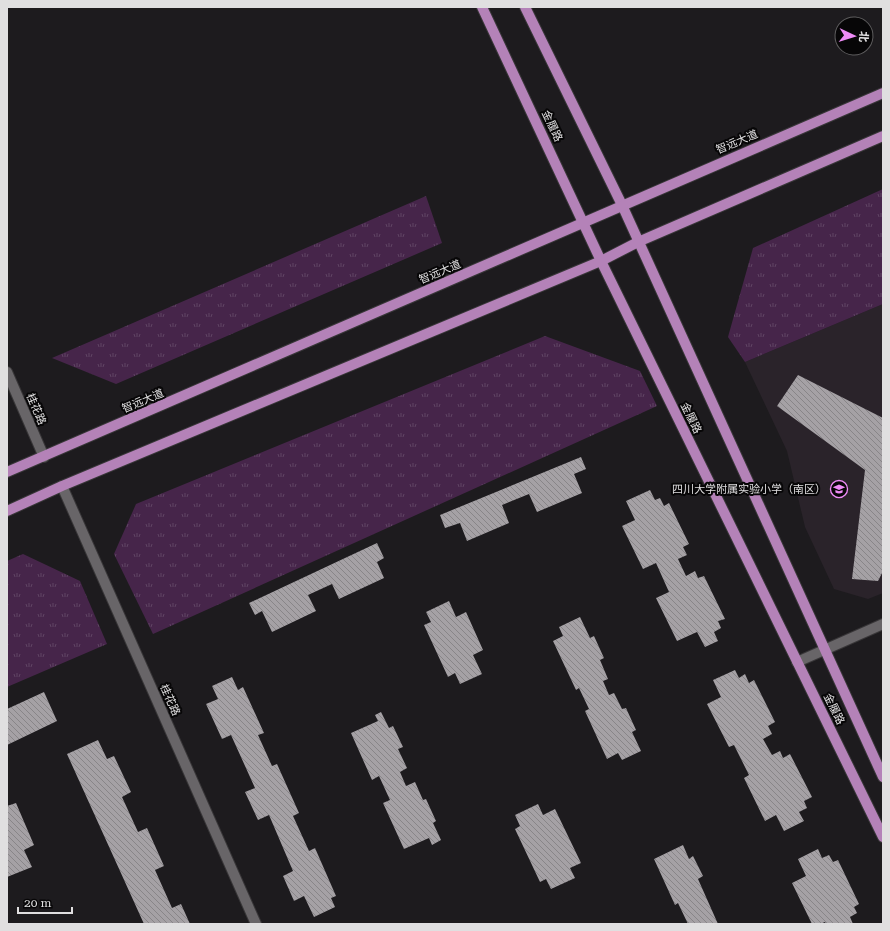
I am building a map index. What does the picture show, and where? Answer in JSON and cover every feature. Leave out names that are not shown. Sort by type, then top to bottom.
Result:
[{"type":"main road","name":"金履路","points":[[482,7],[601,261],[883,837]]},
{"type":"main road","name":"金履路","points":[[525,7],[622,205],[883,777]]},
{"type":"main road","name":"智远大道","points":[[7,472],[883,93]]},
{"type":"main road","points":[[7,511],[62,486],[601,261],[638,242],[883,136]]},
{"type":"street","name":"桂花路","points":[[7,372],[44,457]]},
{"type":"street","name":"桂花路","points":[[62,486],[256,924]]},
{"type":"street","points":[[797,662],[883,624]]},
{"type":"shaded area","name":"四川大学附属实验小学（南区）","points":[[883,304],[883,593],[868,599],[834,589],[805,527],[787,451],[745,362]]},
{"type":"green space","points":[[883,189],[883,304],[745,362],[728,337],[753,248]]},
{"type":"green space","points":[[426,196],[442,243],[116,384],[52,358]]},
{"type":"green space","points":[[545,336],[640,371],[657,406],[153,634],[114,554],[136,504]]},
{"type":"green space","points":[[23,554],[80,581],[107,644],[7,687],[7,561]]},
{"type":"building","points":[[798,375],[883,418],[883,571],[878,581],[852,579],[865,470],[777,406]]},
{"type":"building","points":[[581,457],[586,469],[574,474],[582,493],[537,512],[529,494],[502,505],[509,523],[467,541],[460,523],[445,528],[440,515]]},
{"type":"building","points":[[650,490],[655,500],[660,498],[664,506],[669,503],[689,544],[683,547],[687,555],[678,559],[686,576],[695,571],[698,578],[704,576],[725,619],[718,621],[721,628],[714,632],[718,641],[705,647],[697,632],[677,641],[656,598],[669,592],[656,563],[643,569],[622,526],[635,520],[626,501]]},
{"type":"building","points":[[377,543],[384,558],[377,562],[384,578],[339,599],[332,584],[308,595],[316,611],[272,632],[262,611],[255,615],[249,603]]},
{"type":"building","points":[[449,601],[456,617],[466,612],[483,650],[473,655],[482,674],[460,684],[455,673],[448,677],[424,625],[431,622],[426,612]]},
{"type":"building","points":[[580,617],[590,638],[594,636],[604,658],[600,660],[608,679],[603,681],[609,695],[614,693],[622,709],[626,708],[636,730],[632,732],[641,751],[622,760],[618,753],[607,759],[585,711],[589,709],[579,688],[576,690],[553,641],[563,636],[559,627]]},
{"type":"building","points":[[735,670],[739,678],[745,674],[749,683],[754,680],[775,722],[768,726],[772,734],[763,739],[772,755],[780,751],[783,758],[790,754],[812,797],[804,801],[807,808],[799,812],[804,821],[784,831],[776,815],[765,821],[744,778],[749,775],[734,745],[729,747],[707,704],[721,697],[713,680]]},
{"type":"building","points":[[232,677],[238,690],[243,687],[264,733],[258,735],[272,766],[277,764],[299,813],[293,816],[309,851],[315,848],[336,896],[331,898],[335,907],[314,917],[304,896],[294,901],[283,876],[293,871],[269,815],[258,820],[245,792],[255,788],[231,735],[222,739],[206,704],[218,699],[212,686]]},
{"type":"building","points":[[44,692],[57,721],[7,745],[7,709]]},
{"type":"building","points":[[381,712],[389,728],[393,726],[403,747],[398,749],[407,768],[400,772],[406,786],[415,782],[423,800],[426,799],[436,821],[433,823],[441,840],[432,845],[429,838],[404,849],[383,803],[390,800],[379,776],[372,780],[351,733],[378,721],[375,715]]},
{"type":"building","points":[[98,740],[107,759],[114,756],[131,792],[122,797],[138,832],[147,828],[164,866],[155,870],[172,908],[181,904],[190,924],[144,924],[67,754]]},
{"type":"building","points":[[16,803],[34,845],[24,850],[32,867],[7,877],[7,806]]},
{"type":"building","points":[[538,804],[543,815],[555,809],[581,863],[570,868],[575,878],[551,889],[546,879],[540,882],[515,829],[520,826],[515,815]]},
{"type":"building","points":[[683,845],[689,859],[693,856],[703,876],[698,879],[718,924],[688,924],[678,903],[675,905],[654,859]]},
{"type":"building","points":[[818,849],[822,858],[829,855],[833,862],[838,860],[859,904],[854,907],[857,913],[850,917],[853,924],[826,924],[825,922],[820,924],[812,924],[792,883],[806,876],[798,859]]},
{"type":"place","name":"四川大学附属实验小学（南区）","points":[[839,489]]}]
